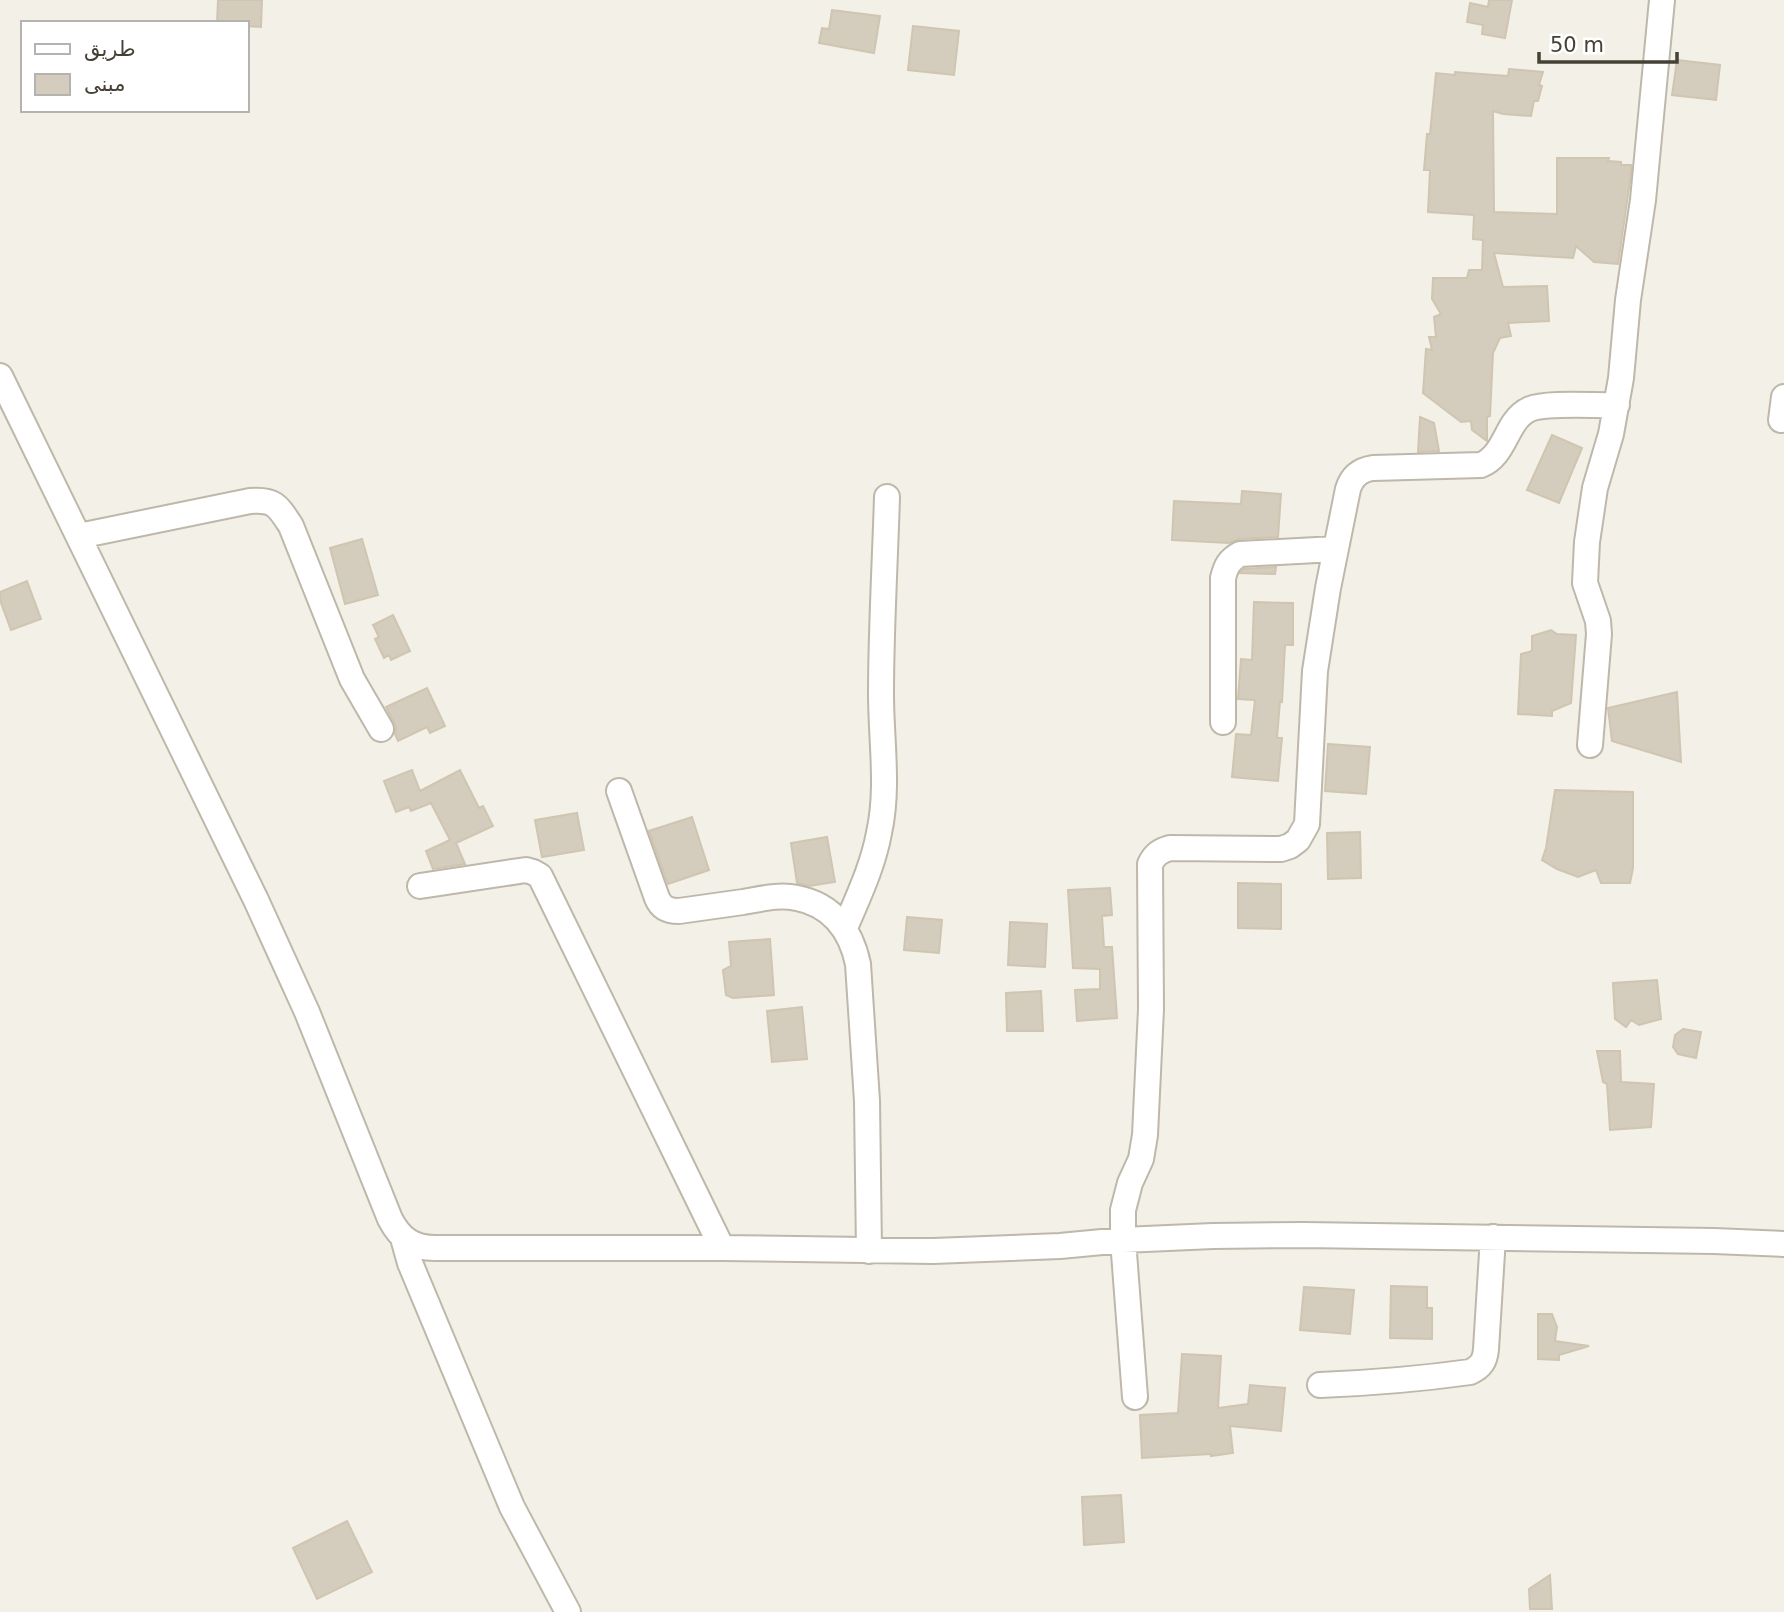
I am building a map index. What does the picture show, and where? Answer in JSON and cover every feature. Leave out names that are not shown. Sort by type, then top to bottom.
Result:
[{"type":"street","points":[[1590,745],[1599,634],[1598,621],[1585,583],[1587,542],[1595,488],[1617,405],[1628,300],[1643,200],[1662,0]]},
{"type":"street","points":[[0,376],[256,900],[307,1012],[390,1219],[395,1229],[412,1244],[423,1248],[996,1250],[1123,1240],[1291,1235],[1784,1244]]},
{"type":"street","points":[[1135,1396],[1123,1210],[1130,1183],[1141,1159],[1145,1135],[1151,1009],[1150,864],[1161,850],[1170,848],[1281,849],[1290,846],[1303,833],[1308,815],[1312,714],[1321,628],[1348,489],[1354,476],[1373,468],[1481,466],[1493,459],[1513,424],[1529,410],[1543,406],[1617,405]]},
{"type":"street","points":[[845,928],[869,869],[883,814],[881,671],[887,497]]},
{"type":"street","points":[[79,536],[250,501],[270,501],[278,507],[291,526],[352,679],[381,729]]},
{"type":"street","points":[[1223,722],[1225,568],[1231,559],[1240,554],[1335,549]]},
{"type":"street","points":[[619,791],[657,898],[663,907],[679,911],[776,897],[796,898],[815,903],[845,928],[854,946],[858,964],[867,1101],[869,1251]]},
{"type":"street","points":[[420,886],[526,870],[540,877],[722,1248]]},
{"type":"street","points":[[1320,1385],[1424,1378],[1477,1369],[1482,1364],[1486,1349],[1493,1237]]},
{"type":"street","points":[[403,1238],[410,1263],[512,1507],[568,1612]]},
{"type":"building","points":[[218,0],[262,0],[261,27],[248,26],[248,21],[217,21]]},
{"type":"building","points":[[1489,0],[1512,0],[1505,38],[1482,34],[1483,25],[1467,22],[1470,3],[1488,7]]},
{"type":"building","points":[[832,10],[880,16],[874,53],[819,43],[822,28],[829,29]]},
{"type":"building","points":[[913,26],[959,31],[954,75],[908,70]]},
{"type":"building","points":[[1677,60],[1720,65],[1716,100],[1672,95]]},
{"type":"building","points":[[1509,69],[1543,72],[1539,85],[1542,86],[1538,101],[1534,101],[1531,116],[1493,111],[1494,212],[1557,214],[1557,158],[1609,158],[1608,161],[1631,165],[1631,174],[1618,264],[1594,262],[1576,246],[1573,258],[1494,253],[1503,287],[1547,286],[1549,321],[1508,323],[1511,336],[1500,338],[1493,353],[1487,441],[1472,430],[1471,421],[1461,422],[1423,393],[1426,349],[1432,350],[1429,337],[1436,337],[1434,317],[1441,314],[1432,299],[1433,278],[1467,278],[1469,270],[1482,270],[1483,240],[1473,239],[1474,215],[1428,212],[1430,170],[1424,170],[1436,73],[1508,76]]},
{"type":"building","points":[[1420,417],[1434,423],[1439,451],[1418,452]]},
{"type":"building","points":[[1552,435],[1582,448],[1559,503],[1527,490]]},
{"type":"building","points":[[1242,491],[1281,494],[1278,537],[1239,539],[1229,543],[1172,540],[1174,501],[1241,504]]},
{"type":"building","points":[[362,539],[378,595],[345,604],[330,548]]},
{"type":"building","points":[[1276,567],[1275,574],[1240,573],[1244,569]]},
{"type":"building","points":[[27,581],[41,619],[11,630],[0,600],[0,592]]},
{"type":"building","points":[[1254,602],[1293,603],[1293,645],[1285,645],[1282,702],[1280,701],[1277,738],[1282,738],[1278,781],[1232,777],[1236,734],[1251,735],[1255,700],[1238,699],[1241,659],[1252,660]]},
{"type":"building","points":[[393,615],[410,651],[391,660],[389,655],[384,658],[375,639],[379,637],[373,625]]},
{"type":"building","points":[[1551,630],[1557,634],[1576,635],[1571,703],[1552,711],[1552,716],[1518,714],[1521,654],[1532,651],[1532,636]]},
{"type":"building","points":[[427,688],[445,726],[430,733],[427,727],[398,741],[394,722],[386,707]]},
{"type":"building","points":[[1677,692],[1681,762],[1612,741],[1608,708]]},
{"type":"building","points":[[1328,744],[1370,747],[1366,794],[1325,791]]},
{"type":"building","points":[[412,770],[420,791],[460,770],[479,808],[483,806],[493,826],[456,843],[465,864],[433,869],[426,851],[450,840],[431,803],[411,811],[409,807],[396,812],[384,781]]},
{"type":"building","points":[[1555,790],[1633,792],[1633,868],[1630,883],[1601,883],[1596,870],[1578,877],[1542,860]]},
{"type":"building","points":[[577,813],[584,850],[542,857],[535,820]]},
{"type":"building","points":[[692,817],[709,870],[668,884],[649,831]]},
{"type":"building","points":[[1360,832],[1361,878],[1328,879],[1327,833]]},
{"type":"building","points":[[827,837],[835,882],[809,886],[797,883],[791,843]]},
{"type":"building","points":[[1238,883],[1281,884],[1281,929],[1238,928]]},
{"type":"building","points":[[1110,888],[1112,915],[1102,916],[1104,947],[1112,947],[1117,1018],[1077,1021],[1075,990],[1100,989],[1100,969],[1073,968],[1068,890]]},
{"type":"building","points":[[907,917],[942,920],[939,953],[904,950]]},
{"type":"building","points":[[1010,922],[1047,924],[1045,967],[1008,965]]},
{"type":"building","points":[[770,939],[774,995],[733,998],[726,995],[723,970],[731,966],[729,942]]},
{"type":"building","points":[[1657,980],[1661,1019],[1639,1025],[1631,1020],[1626,1027],[1615,1019],[1613,983]]},
{"type":"building","points":[[1041,991],[1043,1031],[1007,1031],[1006,993]]},
{"type":"building","points":[[802,1007],[807,1059],[772,1062],[767,1011]]},
{"type":"building","points":[[1683,1029],[1701,1032],[1696,1058],[1678,1054],[1673,1047],[1675,1035]]},
{"type":"building","points":[[1597,1051],[1620,1051],[1621,1082],[1654,1084],[1651,1127],[1610,1130],[1607,1084],[1603,1082]]},
{"type":"building","points":[[1391,1286],[1427,1287],[1427,1308],[1432,1308],[1432,1339],[1390,1338]]},
{"type":"building","points":[[1304,1287],[1354,1290],[1350,1334],[1300,1330]]},
{"type":"building","points":[[1538,1314],[1552,1314],[1557,1327],[1555,1341],[1589,1346],[1559,1355],[1559,1360],[1538,1359]]},
{"type":"building","points":[[1182,1354],[1221,1356],[1218,1408],[1248,1404],[1250,1385],[1285,1388],[1281,1431],[1230,1426],[1233,1453],[1142,1458],[1140,1415],[1178,1413]]},
{"type":"building","points":[[1121,1495],[1124,1542],[1084,1545],[1082,1497]]},
{"type":"building","points":[[347,1521],[372,1572],[317,1599],[293,1548]]},
{"type":"building","points":[[1550,1575],[1552,1609],[1530,1609],[1529,1589]]}]
